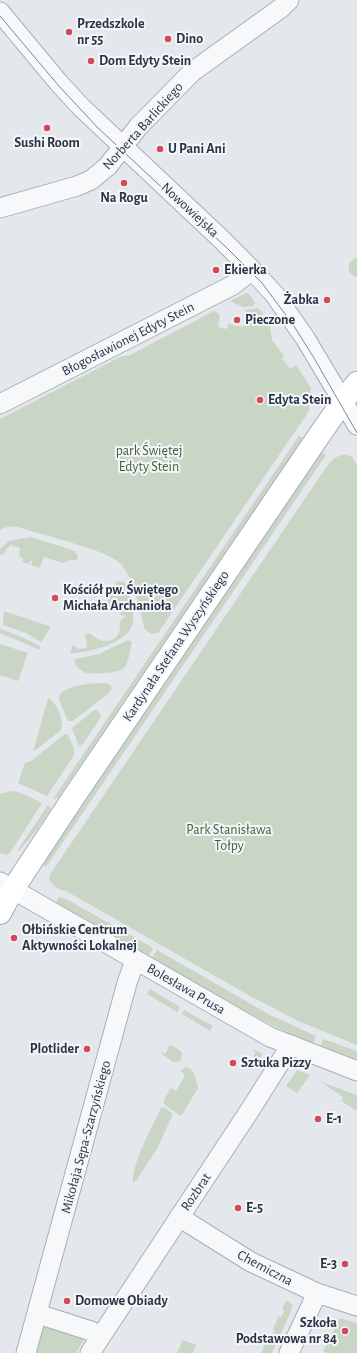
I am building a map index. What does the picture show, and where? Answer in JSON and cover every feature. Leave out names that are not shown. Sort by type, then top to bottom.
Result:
[{"type":"main road","name":"Kardynała Stefana Wyszyńskiego","points":[[0,913],[7,886],[73,798],[343,401],[357,383]]},
{"type":"street","name":"Norberta Barlickiego","points":[[0,208],[77,186],[100,173],[108,166],[138,126],[192,72],[281,8],[289,0]]},
{"type":"street","name":"Nowowiejska","points":[[0,12],[58,82],[81,107],[252,270],[275,295],[295,322],[357,426]]},
{"type":"street","name":"Błogosławionej Edyty Stein","points":[[0,404],[233,285],[252,270]]},
{"type":"street","name":"Bolesława Prusa","points":[[7,886],[270,1037],[357,1071]]},
{"type":"street","name":"Mikołaja Sępa-Szarzyńskiego","points":[[26,1353],[38,1314],[127,983],[136,960]]},
{"type":"street","name":"Rozbrat","points":[[100,1337],[267,1085],[291,1045]]},
{"type":"street","name":"Chemiczna","points":[[179,1217],[251,1262],[317,1294],[357,1306]]},
{"type":"street","points":[[289,1353],[317,1294]]},
{"type":"street","points":[[38,1314],[91,1331],[100,1337],[90,1353]]},
{"type":"green space","points":[[357,257],[357,277],[350,274],[349,267],[350,262]]},
{"type":"green space","points":[[246,293],[249,294],[255,303],[253,306],[243,307],[230,301]]},
{"type":"green space","points":[[258,308],[263,313],[261,317],[249,316],[245,310]]},
{"type":"green space","name":"park Świętej Edyty Stein","points":[[214,311],[220,316],[218,327],[227,329],[228,324],[243,327],[245,319],[265,320],[270,327],[272,340],[284,356],[282,358],[290,369],[296,365],[311,388],[309,411],[158,633],[151,634],[145,630],[130,578],[121,564],[114,559],[77,544],[20,528],[10,527],[0,530],[0,419],[120,357],[130,355]]},
{"type":"green space","points":[[299,436],[303,438],[58,798],[53,799]]},
{"type":"green space","points":[[322,452],[326,455],[46,867],[42,865]]},
{"type":"green space","name":"Park Stanisława Tołpy","points":[[344,454],[352,457],[357,465],[357,1045],[298,1021],[250,996],[66,891],[58,889],[49,879],[51,873],[327,466],[334,458]]},
{"type":"green space","points":[[31,537],[75,551],[78,556],[77,560],[70,560],[63,563],[44,557],[40,568],[31,565],[32,561],[30,561],[29,564],[22,562],[23,559],[19,556],[21,555],[19,554],[20,548],[12,546],[12,544],[5,549],[6,551],[3,555],[0,554],[0,549],[9,541]]},
{"type":"green space","points":[[118,581],[125,583],[131,602],[133,622],[130,629],[124,636],[116,641],[97,649],[70,653],[73,645],[79,649],[86,648],[87,642],[85,635],[90,633],[95,638],[102,641],[109,641],[118,635],[121,629],[119,626],[121,619],[125,617],[125,615],[122,616],[116,609],[117,606],[114,605],[114,608],[108,606],[109,603],[107,603],[108,599],[110,600],[110,593],[114,594],[113,592],[116,582]]},
{"type":"green space","points":[[4,611],[51,627],[41,642],[26,633],[3,625]]},
{"type":"green space","points":[[0,629],[40,646],[40,650],[0,633]]},
{"type":"green space","points":[[128,640],[132,642],[127,663],[123,669],[116,672],[87,673],[79,669],[74,660],[99,654]]},
{"type":"green space","points":[[0,644],[28,653],[18,681],[0,675]]},
{"type":"green space","points":[[103,683],[111,686],[112,688],[109,693],[73,721],[68,721],[59,700],[60,694],[75,686]]},
{"type":"green space","points":[[48,698],[55,704],[60,713],[62,727],[60,731],[33,752]]},
{"type":"green space","points":[[96,710],[99,712],[101,717],[83,744],[79,746],[72,728]]},
{"type":"green space","points":[[65,734],[68,735],[74,749],[74,755],[47,796],[18,783],[25,763],[31,761]]},
{"type":"green space","points":[[11,791],[19,792],[42,803],[10,853],[6,855],[0,853],[0,794]]},
{"type":"green space","points":[[48,805],[51,809],[35,832],[19,851],[17,851]]},
{"type":"green space","points":[[59,897],[68,900],[153,948],[149,956],[56,902]]},
{"type":"green space","points":[[157,950],[270,1015],[316,1036],[313,1044],[251,1014],[152,958]]},
{"type":"green space","points":[[150,989],[180,1007],[177,1012],[147,994]]},
{"type":"green space","points":[[184,1010],[213,1026],[210,1031],[182,1014]]},
{"type":"green space","points":[[323,1039],[357,1051],[357,1061],[320,1047]]},
{"type":"green space","points":[[170,1045],[182,1052],[181,1059],[178,1062],[173,1062],[162,1054],[162,1052],[165,1054]]},
{"type":"green space","points":[[253,1049],[263,1054],[254,1068],[251,1063],[255,1053]]},
{"type":"green space","points":[[185,1067],[193,1072],[198,1088],[181,1116],[166,1106],[163,1102],[171,1088],[176,1091],[185,1075],[181,1071]]},
{"type":"green space","points":[[297,1070],[310,1075],[297,1093],[286,1086]]},
{"type":"green space","points":[[321,1082],[357,1095],[357,1111],[341,1101],[343,1097]]},
{"type":"green space","points":[[163,1107],[172,1113],[172,1116],[158,1147],[136,1181],[133,1182],[135,1166],[143,1145],[161,1108]]},
{"type":"green space","points":[[286,1300],[292,1304],[292,1309],[272,1353],[261,1353],[269,1336],[272,1337],[275,1330],[273,1329],[279,1316],[281,1317],[284,1311],[282,1309]]},
{"type":"green space","name":"Szkoła Podstawowa nr 84","points":[[340,1318],[357,1323],[357,1353],[327,1353],[323,1351]]},
{"type":"green space","points":[[47,1326],[84,1338],[76,1353],[36,1353],[43,1328]]},
{"type":"green space","points":[[183,1340],[196,1345],[193,1353],[177,1353]]},
{"type":"tram line","points":[[0,16],[58,85],[98,128],[228,249],[262,283],[294,326],[357,433]]},
{"type":"place","name":"Przedszkole nr 55","points":[[69,32]]},
{"type":"place","name":"Dino","points":[[168,39]]},
{"type":"place","name":"Dom Edyty Stein","points":[[91,61]]},
{"type":"place","name":"Sushi Room","points":[[47,128]]},
{"type":"place","name":"U Pani Ani","points":[[160,149]]},
{"type":"place","name":"Na Rogu","points":[[124,183]]},
{"type":"place","name":"Ekierka","points":[[216,270]]},
{"type":"place","name":"Żabka","points":[[327,300]]},
{"type":"place","name":"Pieczone","points":[[237,320]]},
{"type":"place","name":"Edyta Stein","points":[[260,400]]},
{"type":"place","name":"Kościół pw. Świętego Michała Archanioła","points":[[55,598]]},
{"type":"place","name":"Ołbińskie Centrum Aktywności Lokalnej","points":[[14,938]]},
{"type":"place","name":"Plotlider","points":[[87,1049]]},
{"type":"place","name":"Sztuka Pizzy","points":[[233,1063]]},
{"type":"place","name":"E-1","points":[[318,1119]]},
{"type":"place","name":"E-5","points":[[238,1208]]},
{"type":"place","name":"E-3","points":[[345,1264]]},
{"type":"place","name":"Domowe Obiady","points":[[67,1301]]},
{"type":"place","name":"Szkoła Podstawowa nr 84","points":[[345,1331]]}]
